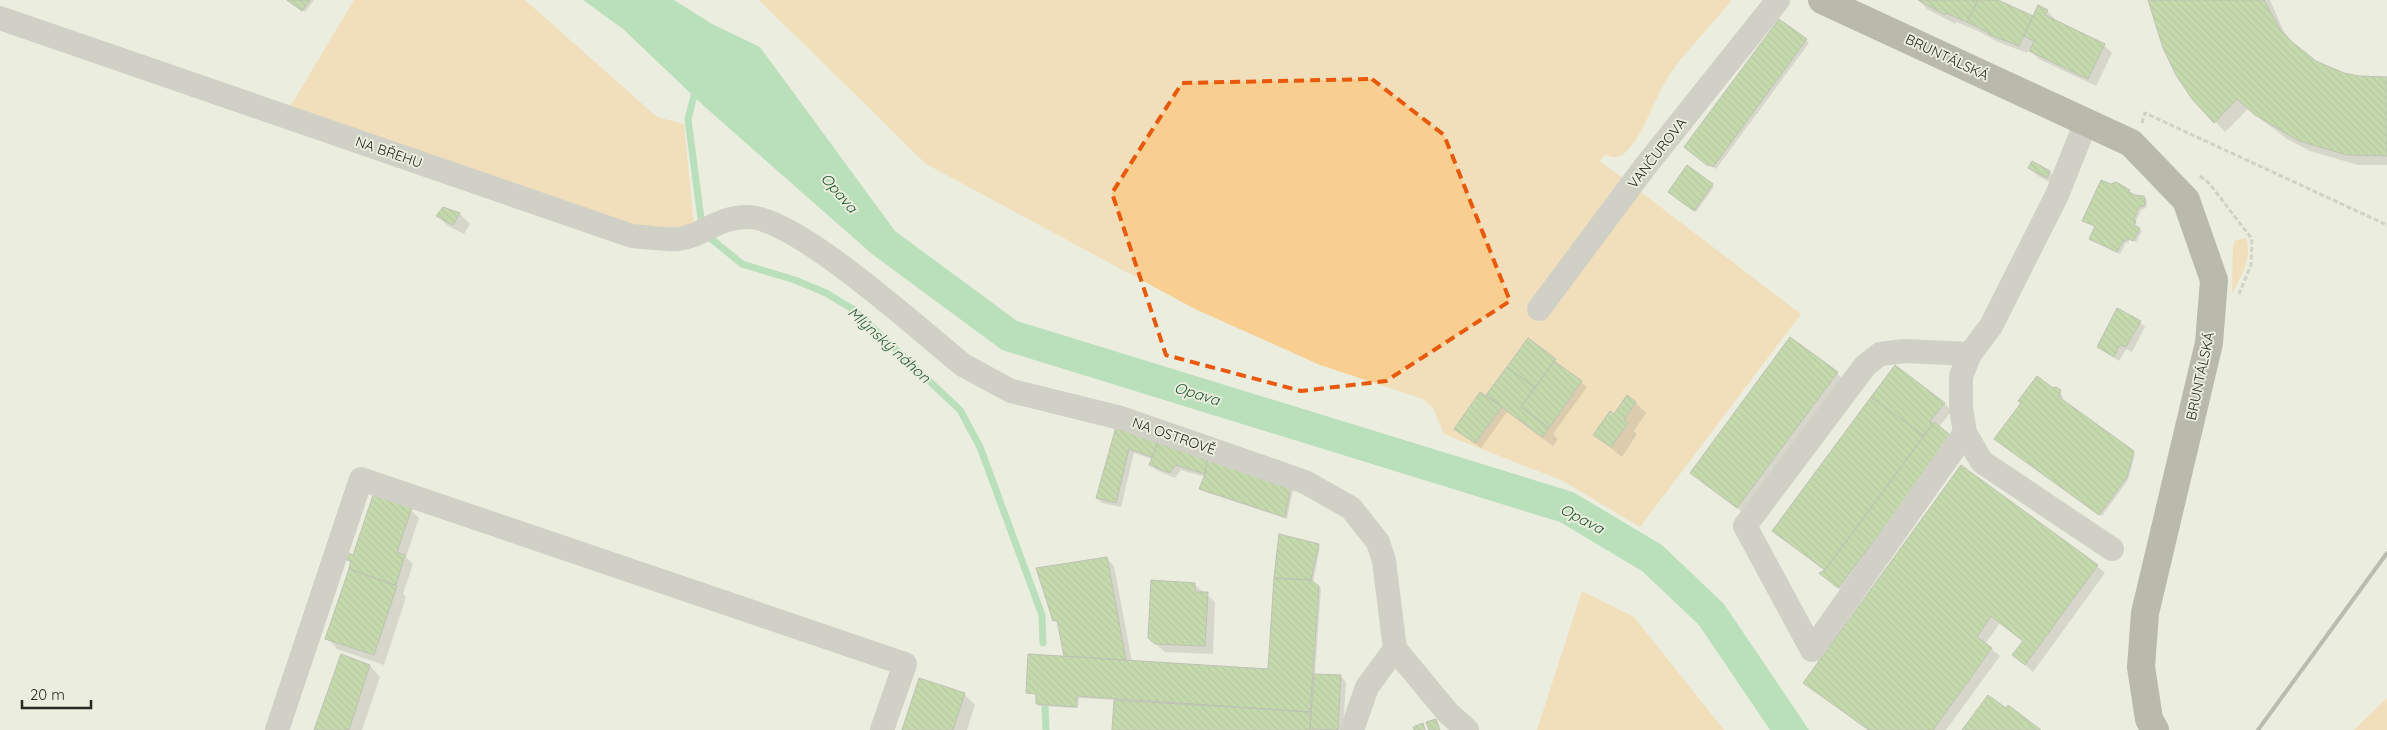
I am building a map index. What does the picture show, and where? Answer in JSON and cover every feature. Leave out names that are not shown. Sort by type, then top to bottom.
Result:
[{"type":"main road","name":"BRUNTÁLSKÁ","points":[[1822,0],[1850,6],[2131,143],[2186,200],[2214,280],[2209,343],[2145,613],[2141,667],[2147,726]]},
{"type":"street","name":"VANČUROVA","points":[[1539,309],[1644,168],[1778,0]]},
{"type":"street","name":"NA BŘEHU","points":[[0,18],[632,236],[679,239],[733,217],[752,217],[781,227]]},
{"type":"street","points":[[2086,122],[2058,194],[1991,326],[1970,354],[1961,376],[1961,408],[1965,433],[1982,462],[2112,549]]},
{"type":"street","name":"NA OSTROVĚ","points":[[781,227],[832,258],[963,365],[984,378],[1011,391],[1121,418],[1296,479],[1352,508],[1378,542],[1384,562],[1395,649]]},
{"type":"street","points":[[1965,433],[1812,650],[1745,526],[1865,366],[1880,354],[1904,351],[1970,354]]},
{"type":"street","points":[[277,730],[361,479],[905,664],[882,730]]},
{"type":"street","points":[[1352,730],[1367,687],[1395,649],[1448,713],[1467,730]]},
{"type":"path","points":[[2140,130],[2146,113],[2387,225]]},
{"type":"highlighted area","points":[[1372,79],[1444,135],[1510,301],[1386,381],[1301,391],[1166,355],[1112,193],[1182,83]]},
{"type":"shaded area","points":[[354,0],[525,0],[657,117],[684,124],[694,227],[638,230],[290,107]]},
{"type":"shaded area","points":[[759,0],[1732,0],[1672,71],[1633,144],[1621,156],[1613,157],[1605,154],[1600,161],[1801,314],[1640,527],[1563,481],[1444,434],[1433,408],[1423,399],[1320,365],[1195,309],[926,164]]},
{"type":"shaded area","points":[[2246,238],[2248,245],[2247,260],[2232,294],[2233,246],[2235,241]]},
{"type":"shaded area","points":[[1582,591],[1634,617],[1724,730],[1537,730]]},
{"type":"shaded area","points":[[2387,698],[2387,730],[2354,730]]},
{"type":"water","name":"Opava","points":[[583,0],[674,0],[712,24],[760,47],[895,231],[1017,321],[1573,492],[1662,545],[1724,604],[1809,730],[1770,730],[1699,625],[1642,571],[1560,522],[1002,350],[872,254],[705,107],[623,29]]},
{"type":"building","points":[[287,0],[310,0],[302,11]]},
{"type":"building","points":[[1918,0],[1978,0],[1967,22],[1946,13],[1945,15]]},
{"type":"building","points":[[1978,0],[1998,0],[2033,16],[2019,46],[1988,34],[1967,22]]},
{"type":"building","points":[[2148,0],[2264,0],[2281,31],[2316,61],[2344,73],[2359,76],[2387,77],[2387,156],[2347,155],[2299,141],[2255,115],[2237,99],[2214,123],[2192,99],[2176,75],[2163,48]]},
{"type":"building","points":[[2038,5],[2048,10],[2045,15],[2105,44],[2088,79],[2029,51],[2034,41],[2024,36]]},
{"type":"building","points":[[1779,19],[1807,39],[1713,167],[1709,164],[1708,166],[1684,147]]},
{"type":"building","points":[[2032,161],[2050,171],[2047,178],[2028,168]]},
{"type":"building","points":[[1687,165],[1713,184],[1694,211],[1668,192]]},
{"type":"building","points":[[2101,180],[2111,184],[2116,182],[2135,195],[2144,196],[2146,201],[2144,206],[2139,207],[2134,219],[2136,222],[2134,225],[2140,228],[2133,241],[2127,238],[2123,241],[2117,252],[2089,239],[2095,226],[2082,221]]},
{"type":"building","points":[[443,207],[460,213],[453,225],[436,216]]},
{"type":"building","points":[[2117,308],[2141,321],[2126,347],[2120,345],[2114,357],[2097,347]]},
{"type":"building","points":[[1790,337],[1838,372],[1737,508],[1690,473]]},
{"type":"building","points":[[1528,338],[1556,359],[1535,388],[1507,367]]},
{"type":"building","points":[[1554,361],[1582,381],[1549,428],[1521,407]]},
{"type":"building","points":[[1895,365],[1945,403],[1930,421],[1933,424],[1924,436],[1871,397]]},
{"type":"building","points":[[1507,367],[1535,388],[1521,407],[1549,428],[1542,437],[1486,395]]},
{"type":"building","points":[[2037,376],[2053,388],[2056,387],[2061,390],[2059,397],[2134,451],[2127,477],[2099,515],[1994,439],[2021,403],[2018,401]]},
{"type":"building","points":[[1480,392],[1502,407],[1475,443],[1454,429]]},
{"type":"building","points":[[1627,395],[1636,402],[1624,420],[1628,423],[1611,447],[1593,435],[1610,411],[1614,414]]},
{"type":"building","points":[[1871,397],[1924,436],[1825,570],[1772,531]]},
{"type":"building","points":[[1934,422],[1953,437],[1838,588],[1819,573],[1825,570]]},
{"type":"building","points":[[1116,427],[1160,437],[1152,457],[1129,449],[1116,503],[1096,498]]},
{"type":"building","points":[[1160,437],[1208,455],[1205,474],[1175,465],[1170,473],[1149,465]]},
{"type":"building","points":[[1208,455],[1292,481],[1285,517],[1199,489],[1205,474]]},
{"type":"building","points":[[1961,465],[2098,565],[2025,665],[2012,655],[2023,641],[1991,616],[1977,637],[1992,648],[1933,730],[1869,730],[1803,683]]},
{"type":"building","points":[[373,495],[412,508],[397,552],[405,555],[396,585],[349,569],[351,561],[344,559],[346,552],[353,555]]},
{"type":"building","points":[[1279,534],[1319,544],[1311,580],[1274,578]]},
{"type":"building","points":[[1107,557],[1126,660],[1064,656],[1057,620],[1053,621],[1036,568]]},
{"type":"building","points":[[349,569],[397,586],[374,655],[325,639]]},
{"type":"building","points":[[1274,578],[1311,580],[1319,586],[1310,712],[1077,696],[1076,707],[1036,704],[1036,694],[1026,693],[1028,654],[1268,669]]},
{"type":"building","points":[[1151,580],[1195,583],[1195,592],[1208,592],[1205,646],[1155,644],[1148,638]]},
{"type":"building","points":[[341,654],[370,665],[349,730],[314,730]]},
{"type":"building","points":[[1314,674],[1341,675],[1338,730],[1310,729]]},
{"type":"building","points":[[919,678],[965,693],[953,730],[902,730]]},
{"type":"building","points":[[1988,695],[2006,708],[2008,705],[2041,730],[1962,730]]},
{"type":"building","points":[[1114,700],[1311,712],[1310,730],[1112,730]]},
{"type":"building","points":[[1436,719],[1440,730],[1429,730],[1426,722]]},
{"type":"building","points":[[1423,723],[1425,730],[1414,730],[1413,727]]},
{"type":"waterway","name":"Mlýnský náhon","points":[[696,88],[688,119],[701,219],[709,237],[742,264],[795,280],[826,293],[854,310],[960,410],[980,447],[1042,615],[1043,643]]},
{"type":"waterway","name":"Mlýnský náhon","points":[[1045,708],[1046,730]]},
{"type":"railway","points":[[2258,730],[2387,553]]}]
